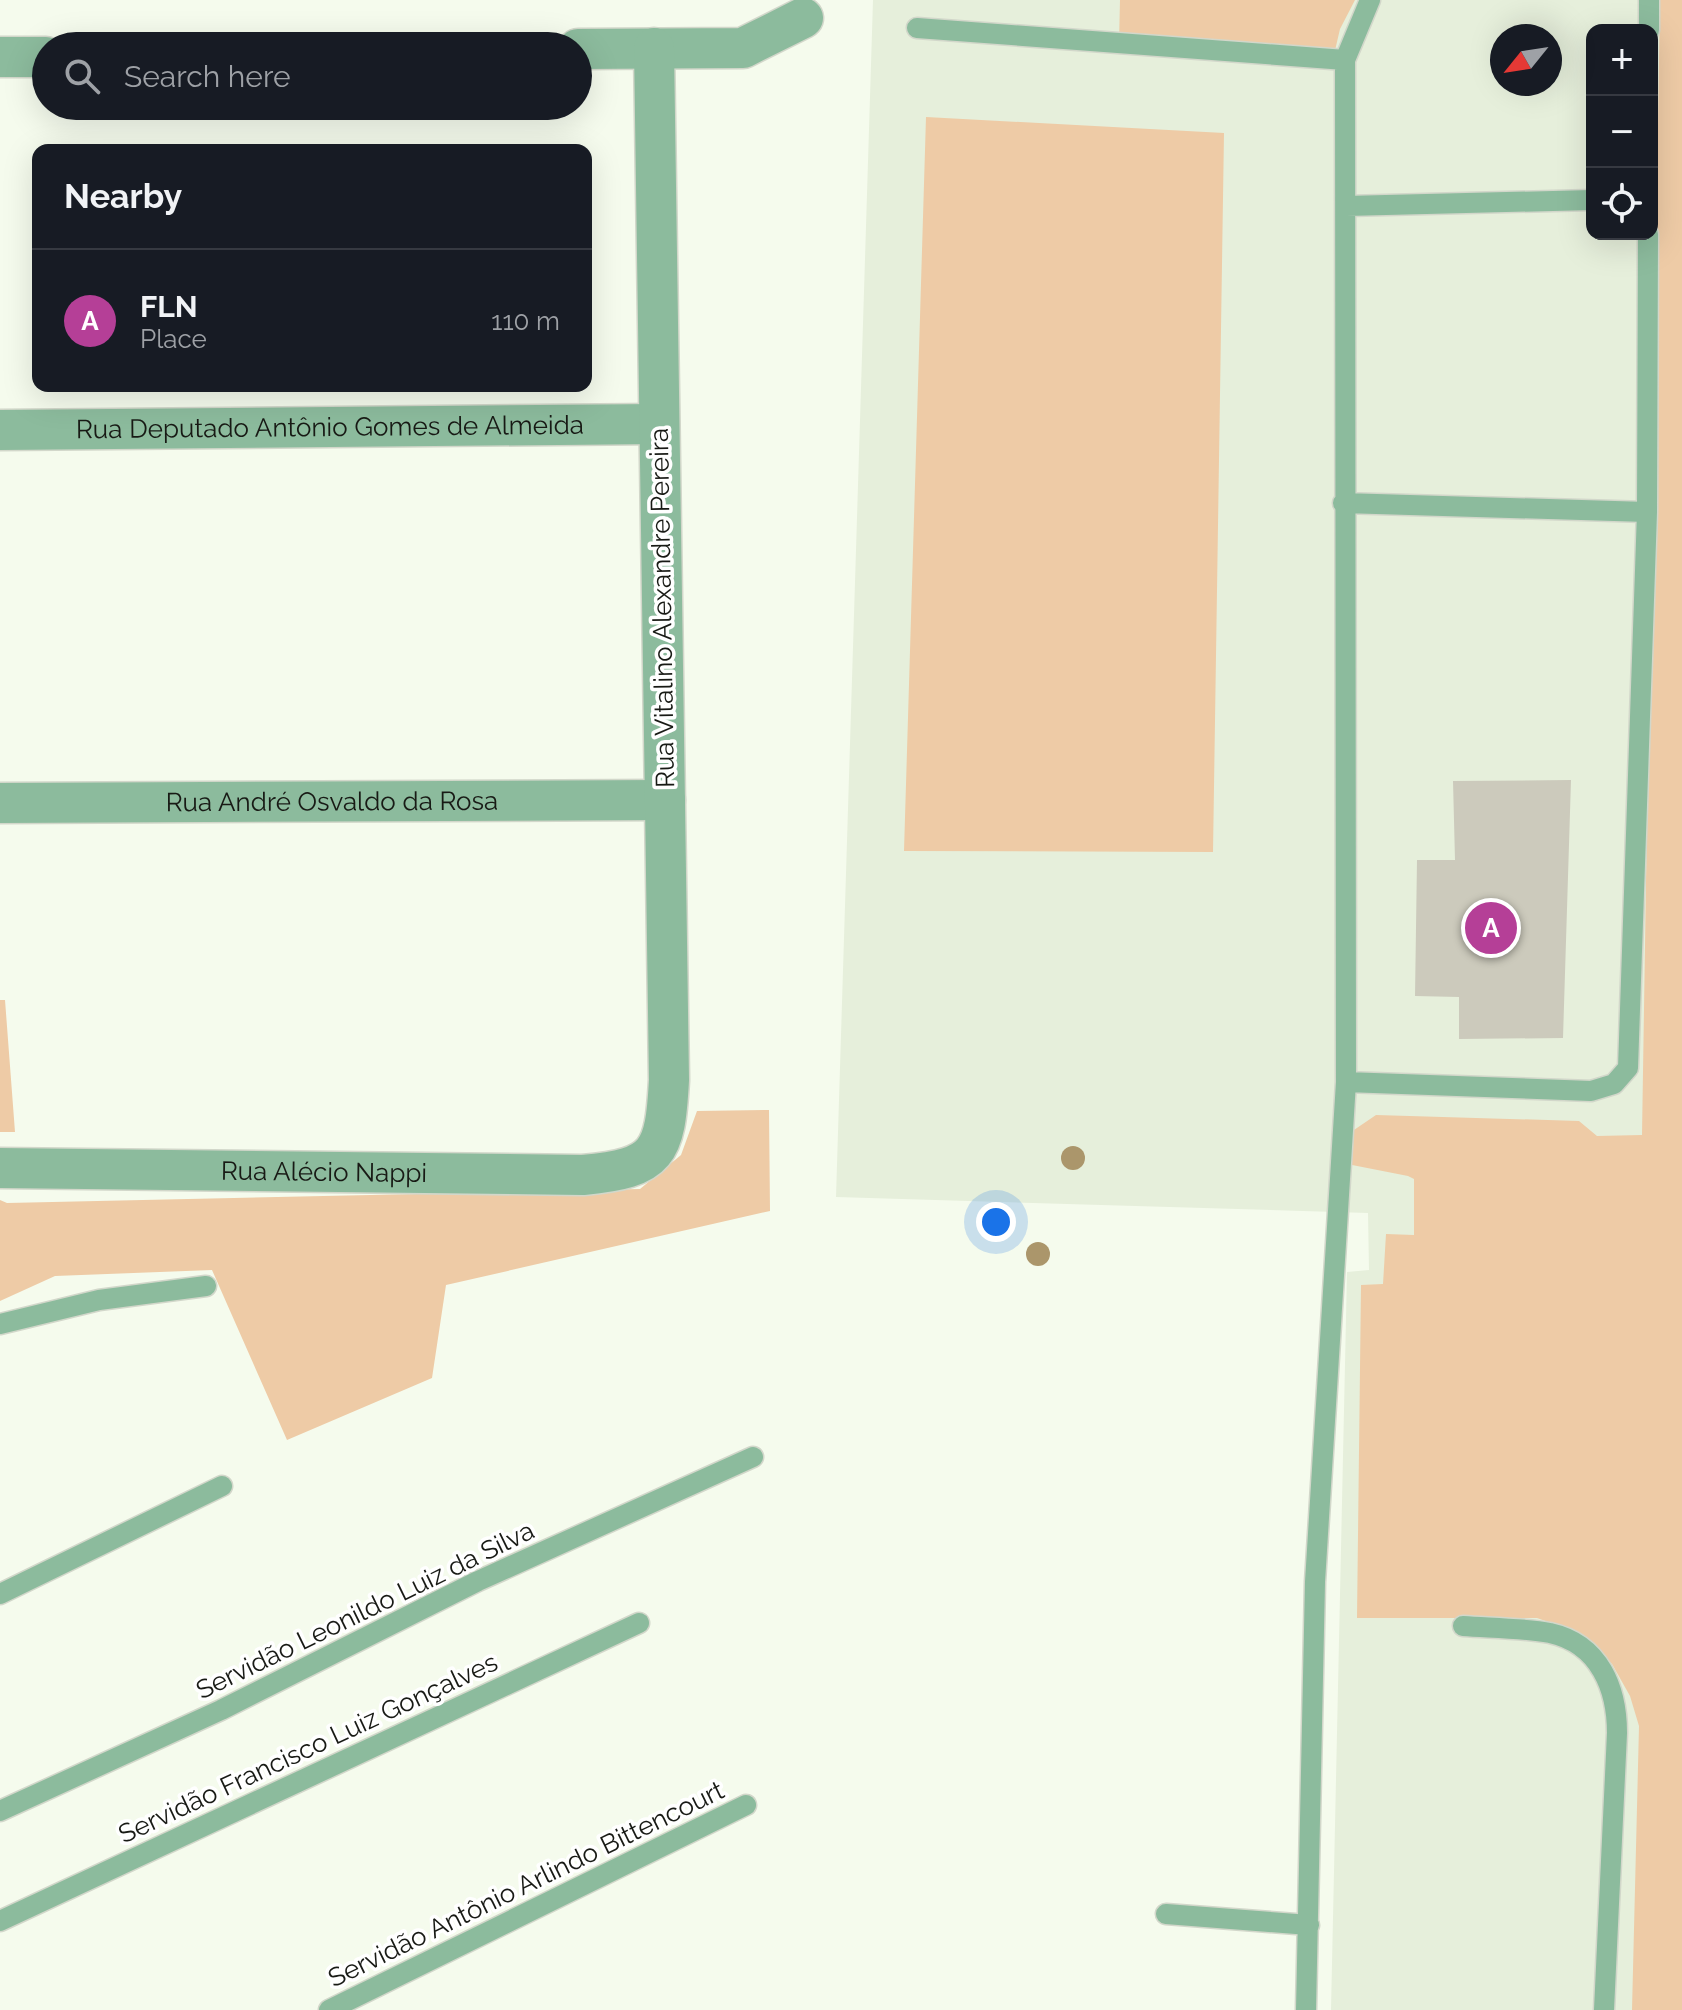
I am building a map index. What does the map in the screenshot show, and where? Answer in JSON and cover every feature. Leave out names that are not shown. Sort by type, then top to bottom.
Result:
[{"type":"street","points":[[592,49],[743,48],[803,18]]},
{"type":"street","name":"Rua Vitalino Alexandre Pereira","points":[[645,1162],[659,1145],[667,1117],[669,1080],[654,48]]},
{"type":"street","points":[[0,57],[32,57]]},
{"type":"street","name":"Rua Deputado Antônio Gomes de Almeida","points":[[0,430],[659,424]]},
{"type":"street","name":"Rua André Osvaldo da Rosa","points":[[0,803],[665,800]]},
{"type":"street","name":"Rua Alécio Nappi","points":[[0,1168],[583,1175],[613,1172],[645,1162]]},
{"type":"lane","points":[[1306,2010],[1315,1582],[1346,1082],[1343,503],[1345,60],[1370,0]]},
{"type":"lane","points":[[1649,0],[1649,24]]},
{"type":"lane","points":[[917,28],[1345,60]]},
{"type":"lane","points":[[1346,206],[1586,200]]},
{"type":"lane","points":[[1346,1082],[1591,1091],[1614,1084],[1628,1068],[1647,512],[1648,240]]},
{"type":"lane","points":[[1343,503],[1647,512]]},
{"type":"lane","points":[[0,1324],[99,1300],[206,1286]]},
{"type":"lane","name":"Servidão Leonildo Luiz da Silva","points":[[0,1811],[208,1716],[478,1581],[753,1457]]},
{"type":"lane","points":[[0,1594],[222,1486]]},
{"type":"lane","name":"Servidão Francisco Luiz Gonçalves","points":[[0,1921],[639,1623]]},
{"type":"lane","points":[[1463,1626],[1552,1634],[1576,1644],[1596,1661],[1610,1683],[1617,1708],[1617,1733],[1604,2010]]},
{"type":"lane","name":"Servidão Antônio Arlindo Bittencourt","points":[[329,2010],[746,1805]]},
{"type":"lane","points":[[1166,1914],[1309,1925]]},
{"type":"shaded area","points":[[873,0],[1682,0],[1682,2010],[1331,2010],[1347,1272],[1369,1270],[1368,1213],[836,1197]]},
{"type":"shaded area","points":[[1120,0],[1355,0],[1340,29],[1333,59],[1119,43]]},
{"type":"shaded area","points":[[1660,0],[1682,0],[1682,2010],[1632,2010],[1639,1726],[1630,1696],[1612,1664],[1577,1632],[1537,1618],[1357,1618],[1361,1285],[1383,1284],[1386,1234],[1414,1235],[1414,1179],[1347,1164],[1351,1132],[1376,1115],[1579,1121],[1597,1136],[1642,1135]]},
{"type":"shaded area","points":[[926,117],[1224,133],[1213,852],[904,851]]},
{"type":"shaded area","points":[[0,1000],[5,1000],[15,1132],[0,1132]]},
{"type":"shaded area","points":[[769,1110],[770,1211],[446,1285],[432,1378],[287,1440],[212,1270],[55,1276],[0,1301],[0,1200],[7,1203],[640,1189],[681,1155],[697,1111]]},
{"type":"building","points":[[1571,780],[1563,1038],[1459,1039],[1459,997],[1415,996],[1417,860],[1455,860],[1453,781]]},
{"type":"place","name":"FLN","points":[[1491,928]]}]
